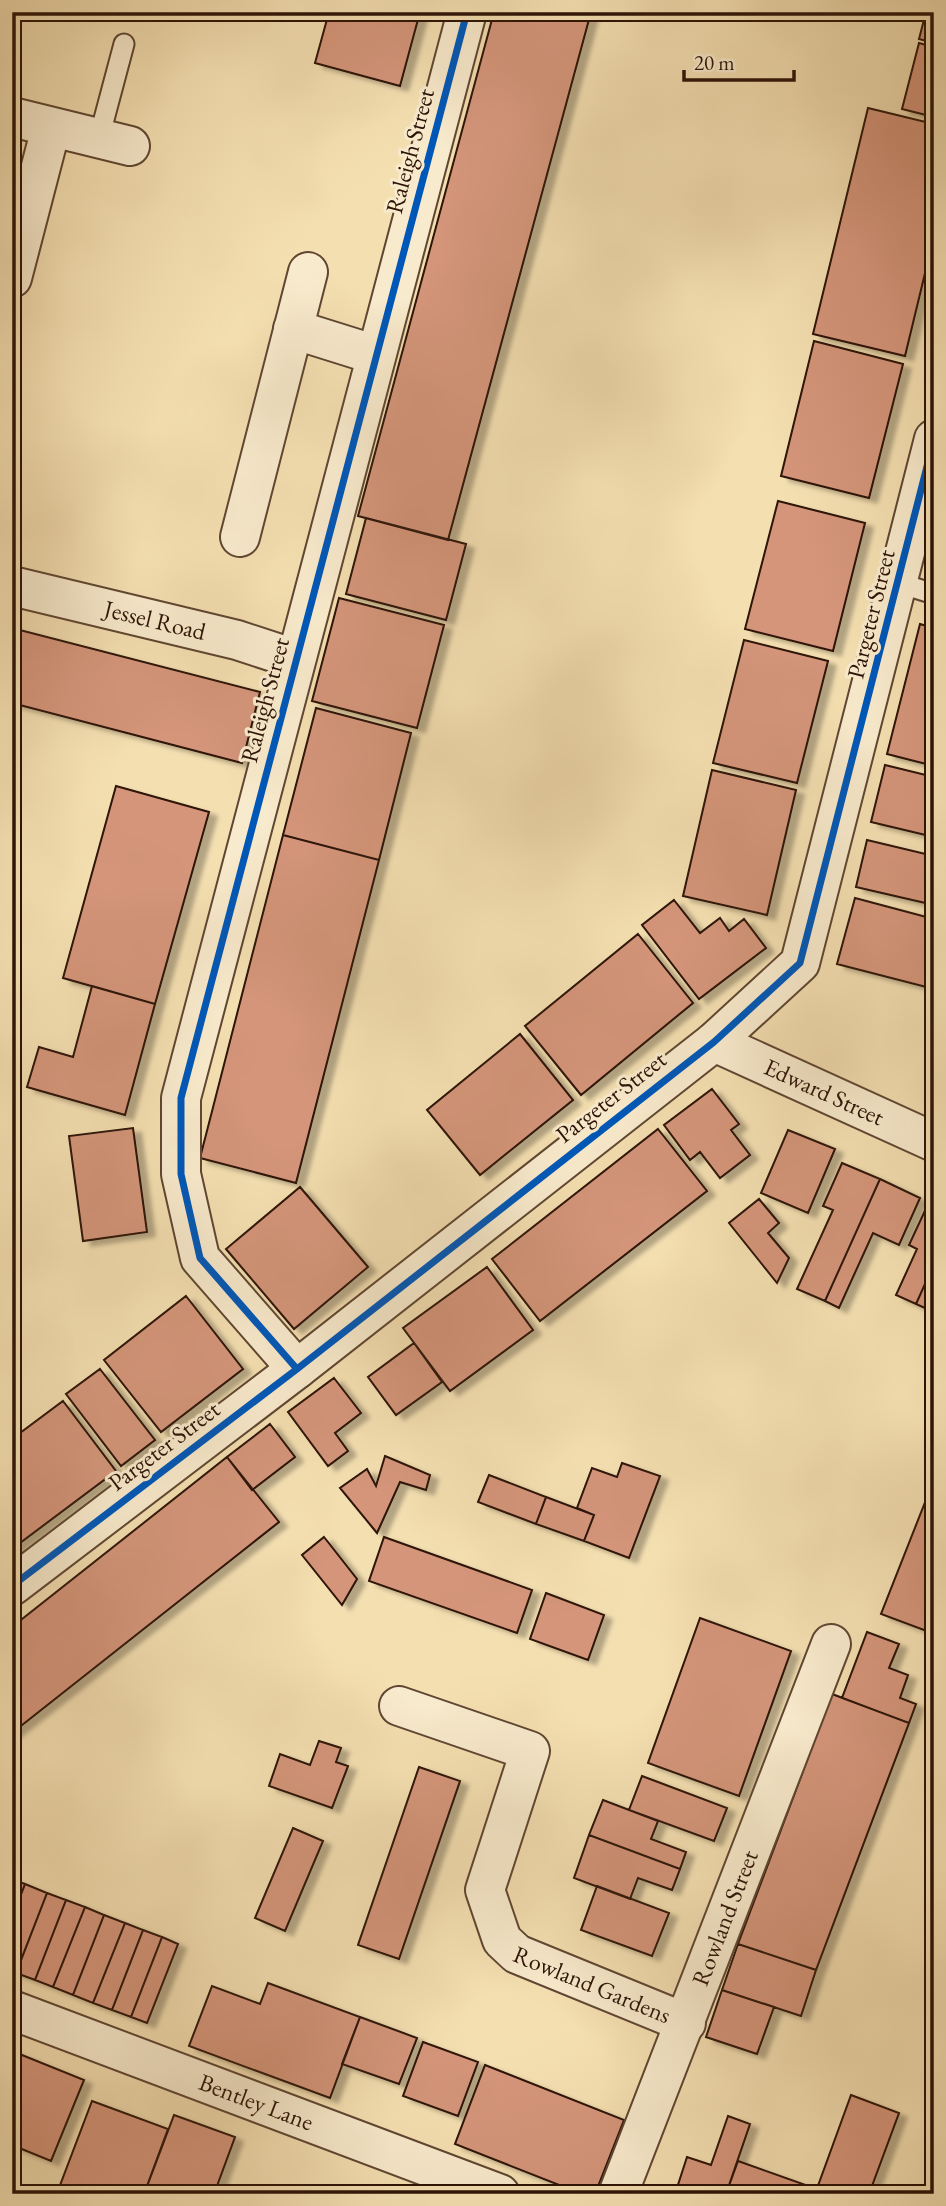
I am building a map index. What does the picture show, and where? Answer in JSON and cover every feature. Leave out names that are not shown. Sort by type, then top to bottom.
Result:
[{"type":"street","name":"Raleigh Street","points":[[297,1369],[200,1258],[181,1174],[181,1098],[467,12]]},
{"type":"street","points":[[12,117],[115,142]]},
{"type":"street","points":[[12,278],[51,128]]},
{"type":"street","points":[[240,537],[308,272]]},
{"type":"street","points":[[293,328],[376,355]]},
{"type":"street","name":"Pargeter Street","points":[[12,1586],[297,1369],[714,1042],[800,963],[917,589],[934,439]]},
{"type":"street","name":"Jessel Road","points":[[12,586],[237,640],[295,659]]},
{"type":"street","name":"Edward Street","points":[[714,1042],[934,1142]]},
{"type":"street","name":"Rowland Street","points":[[618,2194],[831,1644]]},
{"type":"street","name":"Rowland Gardens","points":[[399,1706],[530,1751],[485,1890],[502,1940],[517,1954],[686,2023]]},
{"type":"street","name":"Bentley Lane","points":[[12,2010],[500,2194]]},
{"type":"lane","points":[[115,142],[124,44]]},
{"type":"building","points":[[329,12],[420,12],[400,86],[315,63]]},
{"type":"building","points":[[494,12],[591,12],[448,540],[358,516]]},
{"type":"building","points":[[926,12],[934,12],[934,43],[919,39]]},
{"type":"building","points":[[919,43],[934,47],[934,117],[902,109]]},
{"type":"building","points":[[868,108],[934,124],[934,236],[905,356],[813,334]]},
{"type":"building","points":[[814,341],[903,364],[869,498],[781,476]]},
{"type":"building","points":[[778,501],[865,523],[833,651],[745,629]]},
{"type":"building","points":[[366,518],[466,544],[446,620],[346,594]]},
{"type":"building","points":[[339,598],[444,625],[417,728],[312,701]]},
{"type":"building","points":[[920,624],[934,628],[934,766],[887,754]]},
{"type":"building","points":[[12,628],[260,692],[242,763],[12,703]]},
{"type":"building","points":[[744,640],[828,661],[797,783],[713,763]]},
{"type":"building","points":[[316,708],[411,733],[379,860],[283,835]]},
{"type":"building","points":[[885,765],[934,777],[934,837],[871,822]]},
{"type":"building","points":[[712,770],[796,790],[767,915],[683,896]]},
{"type":"building","points":[[116,786],[209,812],[155,1004],[63,978]]},
{"type":"building","points":[[283,835],[379,860],[296,1183],[200,1158]]},
{"type":"building","points":[[867,840],[934,856],[934,905],[856,887]]},
{"type":"building","points":[[855,898],[934,919],[934,989],[837,964]]},
{"type":"building","points":[[674,900],[700,933],[720,918],[729,931],[744,919],[766,948],[699,999],[642,925]]},
{"type":"building","points":[[638,934],[693,1003],[581,1095],[525,1026]]},
{"type":"building","points":[[92,986],[155,1004],[125,1115],[27,1087],[39,1047],[73,1057]]},
{"type":"building","points":[[520,1034],[573,1100],[480,1175],[427,1110]]},
{"type":"building","points":[[712,1089],[739,1124],[731,1130],[750,1155],[720,1178],[700,1152],[690,1160],[664,1125]]},
{"type":"building","points":[[133,1128],[147,1232],[83,1241],[69,1136]]},
{"type":"building","points":[[658,1129],[707,1191],[540,1321],[492,1259]]},
{"type":"building","points":[[788,1130],[835,1149],[808,1213],[761,1193]]},
{"type":"building","points":[[842,1163],[880,1179],[825,1301],[797,1289],[833,1210],[823,1206]]},
{"type":"building","points":[[880,1179],[920,1198],[899,1245],[873,1233],[839,1308],[825,1301]]},
{"type":"building","points":[[300,1187],[368,1267],[294,1329],[226,1249]]},
{"type":"building","points":[[759,1199],[779,1223],[768,1233],[789,1258],[777,1283],[729,1223]]},
{"type":"building","points":[[929,1202],[934,1204],[934,1264],[916,1304],[896,1295],[917,1249],[909,1245]]},
{"type":"building","points":[[934,1264],[934,1293],[927,1309],[916,1304]]},
{"type":"building","points":[[487,1267],[533,1330],[450,1391],[403,1328]]},
{"type":"building","points":[[186,1296],[243,1369],[161,1432],[104,1360]]},
{"type":"building","points":[[414,1343],[442,1382],[396,1415],[368,1377]]},
{"type":"building","points":[[100,1369],[155,1440],[121,1466],[66,1394]]},
{"type":"building","points":[[334,1378],[361,1413],[335,1433],[348,1451],[328,1466],[288,1412]]},
{"type":"building","points":[[63,1401],[116,1471],[12,1549],[12,1439]]},
{"type":"building","points":[[270,1424],[295,1457],[252,1490],[227,1457]]},
{"type":"building","points":[[385,1456],[430,1475],[426,1490],[400,1482],[377,1533],[340,1488],[367,1469],[376,1486]]},
{"type":"building","points":[[227,1457],[279,1522],[12,1733],[12,1627]]},
{"type":"building","points":[[622,1463],[660,1476],[629,1558],[584,1541],[594,1515],[577,1508],[592,1468],[617,1477]]},
{"type":"building","points":[[489,1475],[546,1497],[536,1524],[478,1502]]},
{"type":"building","points":[[933,1482],[934,1628],[932,1633],[881,1614]]},
{"type":"building","points":[[546,1497],[594,1515],[584,1541],[536,1524]]},
{"type":"building","points":[[324,1537],[357,1579],[342,1605],[302,1555]]},
{"type":"building","points":[[384,1537],[532,1590],[517,1633],[369,1581]]},
{"type":"building","points":[[546,1593],[604,1615],[588,1660],[530,1639]]},
{"type":"building","points":[[700,1618],[791,1651],[739,1796],[648,1763]]},
{"type":"building","points":[[867,1632],[899,1644],[889,1668],[908,1675],[900,1698],[916,1704],[909,1723],[842,1698]]},
{"type":"building","points":[[832,1694],[909,1723],[816,1970],[738,1944]]},
{"type":"building","points":[[319,1741],[341,1748],[336,1762],[348,1766],[332,1808],[269,1786],[280,1754],[310,1765]]},
{"type":"building","points":[[419,1767],[460,1781],[399,1959],[358,1945]]},
{"type":"building","points":[[642,1776],[727,1808],[714,1841],[629,1810]]},
{"type":"building","points":[[603,1800],[658,1821],[651,1839],[686,1852],[680,1869],[589,1835]]},
{"type":"building","points":[[293,1828],[323,1841],[285,1931],[255,1918]]},
{"type":"building","points":[[589,1835],[680,1869],[672,1890],[638,1878],[630,1899],[574,1878]]},
{"type":"building","points":[[12,1879],[25,1884],[12,1918]]},
{"type":"building","points":[[25,1884],[47,1893],[16,1973],[12,1971],[12,1918]]},
{"type":"building","points":[[597,1886],[669,1913],[652,1956],[581,1930]]},
{"type":"building","points":[[47,1893],[66,1900],[35,1980],[16,1973]]},
{"type":"building","points":[[66,1900],[85,1907],[53,1987],[35,1980]]},
{"type":"building","points":[[85,1907],[104,1915],[73,1995],[53,1987]]},
{"type":"building","points":[[104,1915],[125,1923],[93,2003],[73,1995]]},
{"type":"building","points":[[125,1923],[143,1930],[112,2010],[93,2003]]},
{"type":"building","points":[[143,1930],[162,1937],[131,2017],[112,2010]]},
{"type":"building","points":[[162,1937],[178,1944],[147,2023],[131,2017]]},
{"type":"building","points":[[738,1944],[816,1970],[801,2016],[722,1990]]},
{"type":"building","points":[[268,1983],[360,2017],[330,2098],[189,2046],[212,1986],[260,2004]]},
{"type":"building","points":[[722,1990],[774,2007],[757,2054],[706,2037]]},
{"type":"building","points":[[360,2017],[417,2038],[399,2084],[342,2064]]},
{"type":"building","points":[[423,2042],[478,2062],[458,2116],[403,2096]]},
{"type":"building","points":[[12,2051],[84,2080],[51,2161],[12,2145]]},
{"type":"building","points":[[485,2065],[624,2120],[595,2194],[582,2194],[455,2144]]},
{"type":"building","points":[[851,2095],[899,2113],[869,2194],[815,2194]]},
{"type":"building","points":[[92,2101],[168,2129],[144,2194],[74,2194],[59,2188]]},
{"type":"building","points":[[174,2115],[235,2137],[214,2194],[158,2194],[146,2189]]},
{"type":"building","points":[[728,2116],[750,2124],[726,2194],[675,2194],[687,2157],[711,2165]]},
{"type":"building","points":[[738,2161],[817,2189],[815,2194],[726,2194]]},
{"type":"cycle path","points":[[297,1369],[200,1258],[181,1174],[181,1098],[467,12]]},
{"type":"cycle path","points":[[12,1586],[297,1369],[714,1042],[800,963],[934,439]]}]
